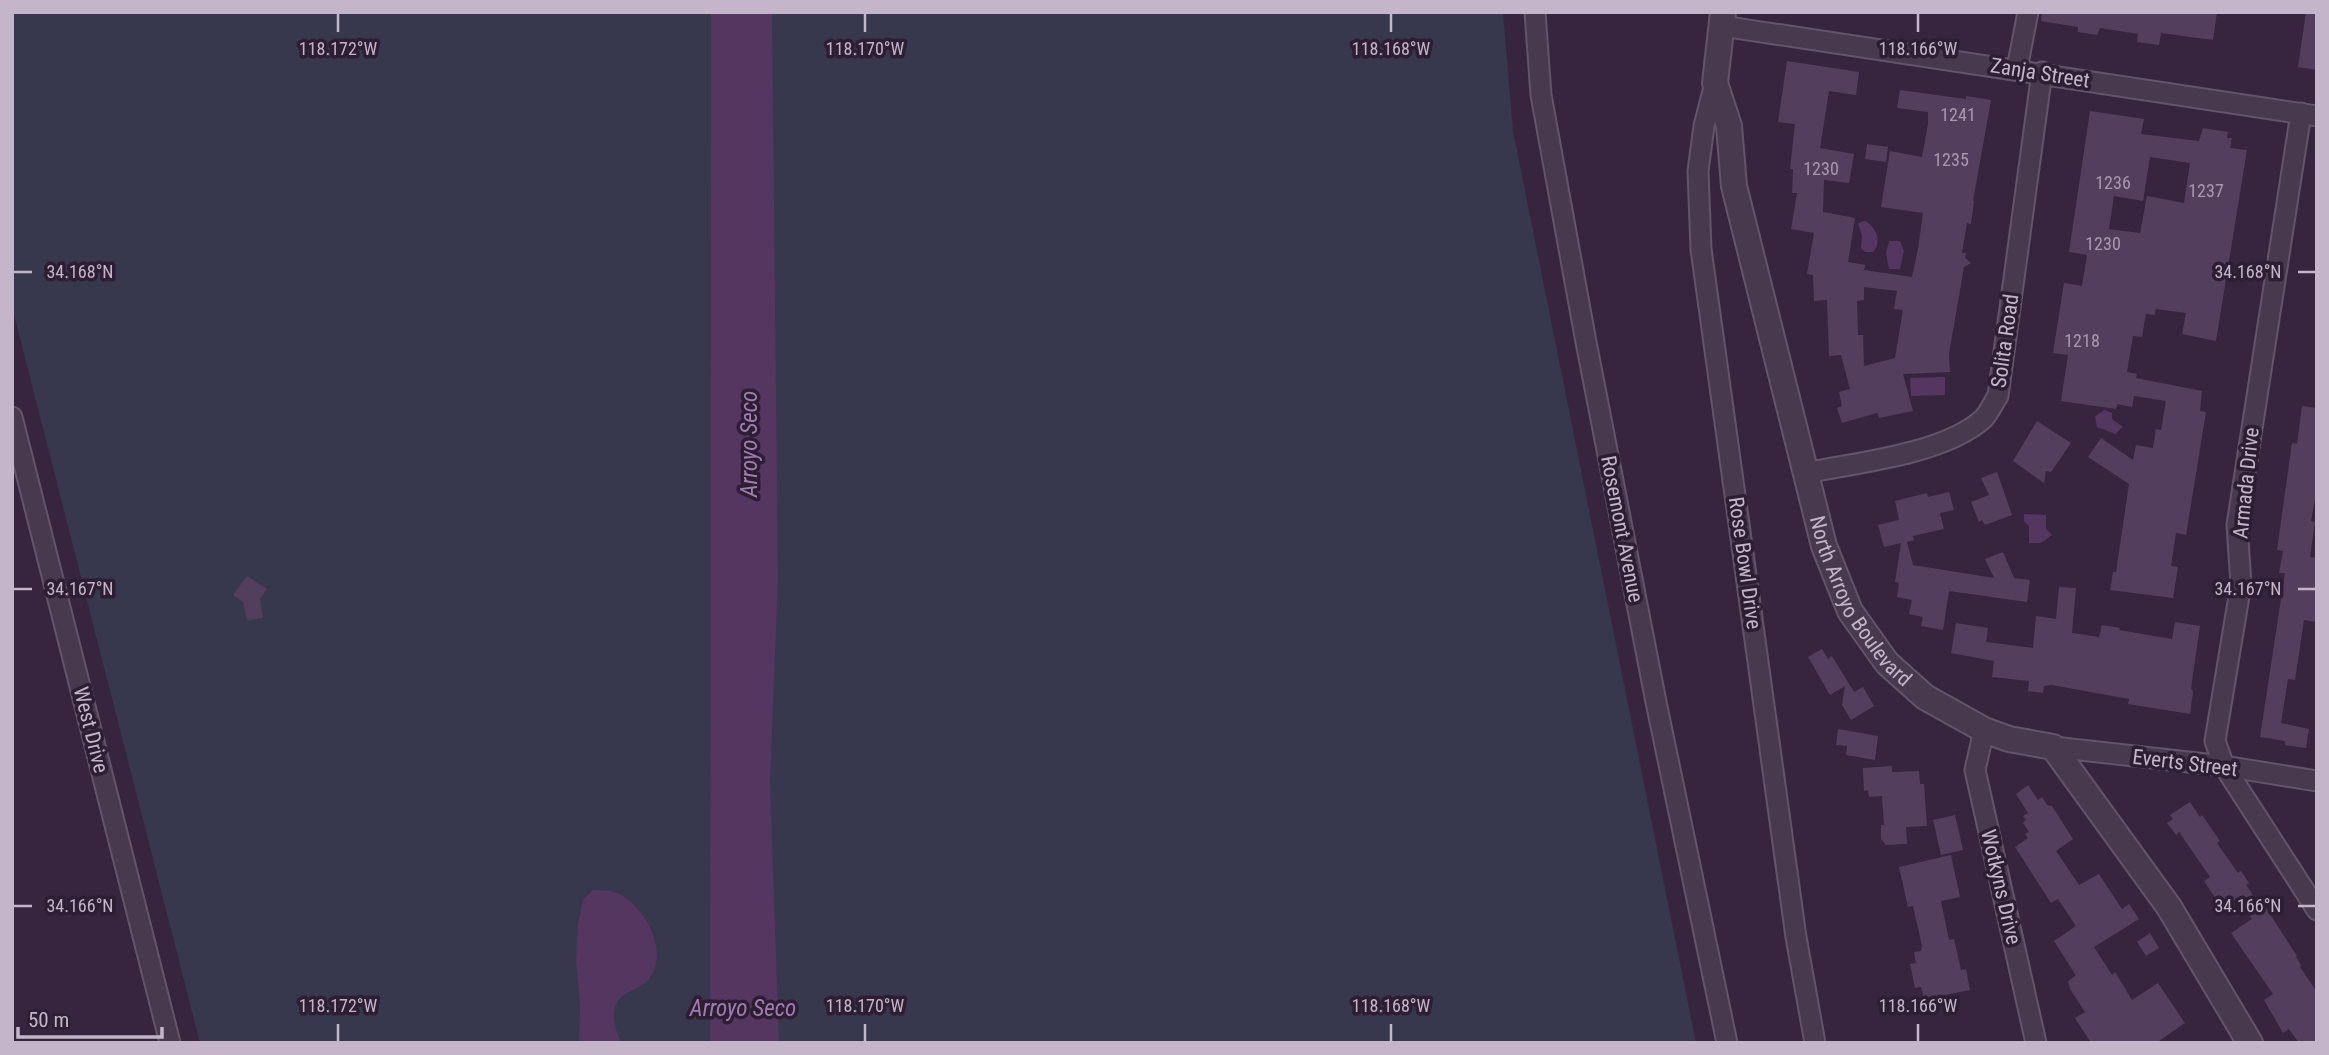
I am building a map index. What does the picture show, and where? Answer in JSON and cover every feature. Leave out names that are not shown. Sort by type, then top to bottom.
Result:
[{"type":"street","name":"Rosemont Avenue","points":[[1535,12],[1541,95],[1583,328],[1656,702],[1727,1043]]},
{"type":"street","points":[[2017,69],[2028,12]]},
{"type":"street","name":"Zanja Street","points":[[1723,19],[2309,115]]},
{"type":"street","name":"North Arroyo Boulevard","points":[[1723,19],[1715,83],[1729,126],[1734,186],[1824,546],[1850,611],[1887,663],[1925,697],[1984,730],[2009,739],[2053,747]]},
{"type":"street","name":"Solita Road","points":[[1805,473],[1917,450],[1960,433],[1984,418],[1998,396],[2042,72]]},
{"type":"street","name":"Rose Bowl Drive","points":[[1715,83],[1704,126],[1698,171],[1702,249],[1796,937],[1815,1043]]},
{"type":"street","name":"Armada Drive","points":[[2309,115],[2237,525],[2241,584],[2215,741],[2224,766],[2317,910]]},
{"type":"street","name":"West Drive","points":[[12,417],[170,1043]]},
{"type":"street","name":"Wotkyns Drive","points":[[1984,730],[1975,770],[2036,1043]]},
{"type":"street","points":[[2053,747],[2169,907],[2250,1043]]},
{"type":"street","name":"Everts Street","points":[[2053,747],[2224,766],[2317,781]]},
{"type":"shaded area","points":[[12,12],[1503,12],[1513,131],[1696,1043],[200,1043],[12,307]]},
{"type":"water","name":"Arroyo Seco","points":[[711,12],[772,12],[778,580],[770,783],[779,1043],[710,1043]]},
{"type":"water","points":[[1865,221],[1877,235],[1878,244],[1873,252],[1865,252],[1861,248],[1862,236],[1858,223]]},
{"type":"water","points":[[1889,241],[1900,241],[1904,251],[1900,269],[1889,269],[1886,253]]},
{"type":"water","points":[[1945,377],[1945,395],[1911,396],[1910,378]]},
{"type":"water","points":[[2105,410],[2112,413],[2112,419],[2123,427],[2115,434],[2097,427],[2095,416]]},
{"type":"water","points":[[2024,514],[2046,515],[2046,529],[2052,535],[2041,543],[2029,543],[2029,526],[2024,521]]},
{"type":"water","points":[[593,890],[615,892],[635,906],[651,929],[655,942],[655,968],[649,979],[621,997],[614,1011],[614,1022],[622,1043],[579,1043],[580,1004],[576,960],[578,924],[583,900]]},
{"type":"building","points":[[2042,12],[2217,12],[2213,40],[2161,33],[2159,45],[2137,42],[2138,34],[2100,28],[2097,35],[2078,32],[2078,27],[2041,21]]},
{"type":"building","points":[[2306,12],[2317,12],[2317,70],[2298,67]]},
{"type":"building","points":[[1787,61],[1859,72],[1856,95],[1829,91],[1820,148],[1854,154],[1849,183],[1824,180],[1823,212],[1855,218],[1848,262],[1865,265],[1864,270],[1912,277],[1923,213],[1881,207],[1890,151],[1922,157],[1928,112],[1897,108],[1900,90],[1991,100],[1971,224],[1967,223],[1962,253],[1966,253],[1965,258],[1971,263],[1964,267],[1949,354],[1950,372],[1903,374],[1913,411],[1879,418],[1877,413],[1842,423],[1837,408],[1842,406],[1839,392],[1850,389],[1841,355],[1829,356],[1827,300],[1814,301],[1813,275],[1807,274],[1814,233],[1791,229],[1797,193],[1792,193],[1793,169],[1790,169],[1795,124],[1778,122]],"holes":[[[1864,287],[1897,291],[1894,309],[1903,310],[1895,358],[1864,366],[1863,335],[1858,335],[1857,301],[1864,300]]]},
{"type":"building","points":[[2090,111],[2144,119],[2141,134],[2199,141],[2203,128],[2228,132],[2227,138],[2232,138],[2230,148],[2247,150],[2216,341],[2182,334],[2186,313],[2156,309],[2155,315],[2146,314],[2142,337],[2133,336],[2127,372],[2137,374],[2136,378],[2202,391],[2200,411],[2206,412],[2186,535],[2176,533],[2171,566],[2178,567],[2173,598],[2110,590],[2113,572],[2116,572],[2129,484],[2088,457],[2101,438],[2133,460],[2136,445],[2153,448],[2156,429],[2161,430],[2166,401],[2134,396],[2132,407],[2117,404],[2116,409],[2061,401],[2068,355],[2053,353],[2064,283],[2082,286],[2087,255],[2069,252]],"holes":[[[2150,157],[2190,163],[2184,203],[2147,196],[2140,233],[2109,229],[2114,196],[2143,201]]]},
{"type":"building","points":[[1867,144],[1888,147],[1886,162],[1865,159]]},
{"type":"building","points":[[2302,406],[2317,408],[2317,488],[2311,521],[2315,522],[2310,557],[2317,558],[2317,622],[2304,620],[2295,680],[2288,679],[2281,723],[2309,729],[2306,748],[2260,737],[2285,573],[2279,573],[2283,551],[2277,550],[2292,443],[2297,444]]},
{"type":"building","points":[[2037,421],[2071,443],[2051,472],[2046,471],[2044,483],[2013,461]]},
{"type":"building","points":[[1997,472],[2012,515],[1985,525],[1982,520],[1979,522],[1971,502],[1989,495],[1981,478]]},
{"type":"building","points":[[1949,492],[1954,510],[1940,513],[1944,529],[1913,536],[1914,540],[1907,542],[1913,565],[1994,578],[1985,559],[2003,552],[2014,578],[2030,580],[2027,602],[1949,591],[1943,630],[1921,626],[1923,617],[1909,614],[1912,600],[1897,597],[1899,583],[1895,582],[1901,543],[1884,547],[1878,525],[1899,520],[1895,501],[1927,493],[1928,497]]},
{"type":"building","points":[[247,576],[267,589],[260,599],[263,618],[247,620],[243,602],[233,595]]},
{"type":"building","points":[[2059,587],[2076,588],[2072,633],[2099,637],[2102,625],[2172,639],[2175,622],[2200,626],[2190,714],[2128,704],[2129,699],[2052,685],[2044,686],[2043,693],[2028,691],[2029,681],[1992,677],[1994,661],[1951,653],[1956,623],[1988,628],[1986,642],[2033,648],[2036,616],[2056,619]]},
{"type":"building","points":[[1822,649],[1828,659],[1832,656],[1854,692],[1863,687],[1874,706],[1851,720],[1842,705],[1845,686],[1830,695],[1808,657]]},
{"type":"building","points":[[1838,729],[1878,736],[1875,760],[1846,755],[1847,746],[1836,745]]},
{"type":"building","points":[[1892,766],[1892,772],[1919,771],[1920,784],[1924,784],[1927,826],[1906,827],[1907,844],[1886,845],[1881,839],[1881,825],[1884,825],[1882,796],[1869,797],[1868,790],[1864,791],[1863,768]]},
{"type":"building","points":[[2028,785],[2038,800],[2042,797],[2047,805],[2052,806],[2073,839],[2056,851],[2079,885],[2099,874],[2122,909],[2129,904],[2139,919],[2094,947],[2112,975],[2115,972],[2132,1000],[2158,983],[2185,1023],[2156,1043],[2091,1043],[2075,1018],[2085,1012],[2070,989],[2068,981],[2075,974],[2054,941],[2076,926],[2058,899],[2051,903],[2015,847],[2028,838],[2025,834],[2029,832],[2023,823],[2026,820],[2023,816],[2028,813],[2016,794]]},
{"type":"building","points":[[2190,802],[2220,841],[2217,843],[2238,873],[2241,871],[2249,883],[2246,885],[2263,910],[2266,908],[2317,992],[2317,1043],[2299,1043],[2289,1029],[2283,1033],[2264,1000],[2273,994],[2231,933],[2252,919],[2238,898],[2222,908],[2204,881],[2210,877],[2179,832],[2176,835],[2167,823],[2173,819],[2170,815]]},
{"type":"building","points":[[1955,815],[1963,850],[1941,855],[1933,820]]},
{"type":"building","points":[[1951,855],[1960,897],[1941,901],[1949,940],[1954,939],[1961,970],[1966,969],[1970,990],[1924,999],[1921,987],[1915,988],[1910,964],[1916,963],[1914,952],[1921,951],[1922,946],[1913,906],[1908,907],[1899,867]]},
{"type":"building","points":[[2150,933],[2159,948],[2146,956],[2137,942]]}]
